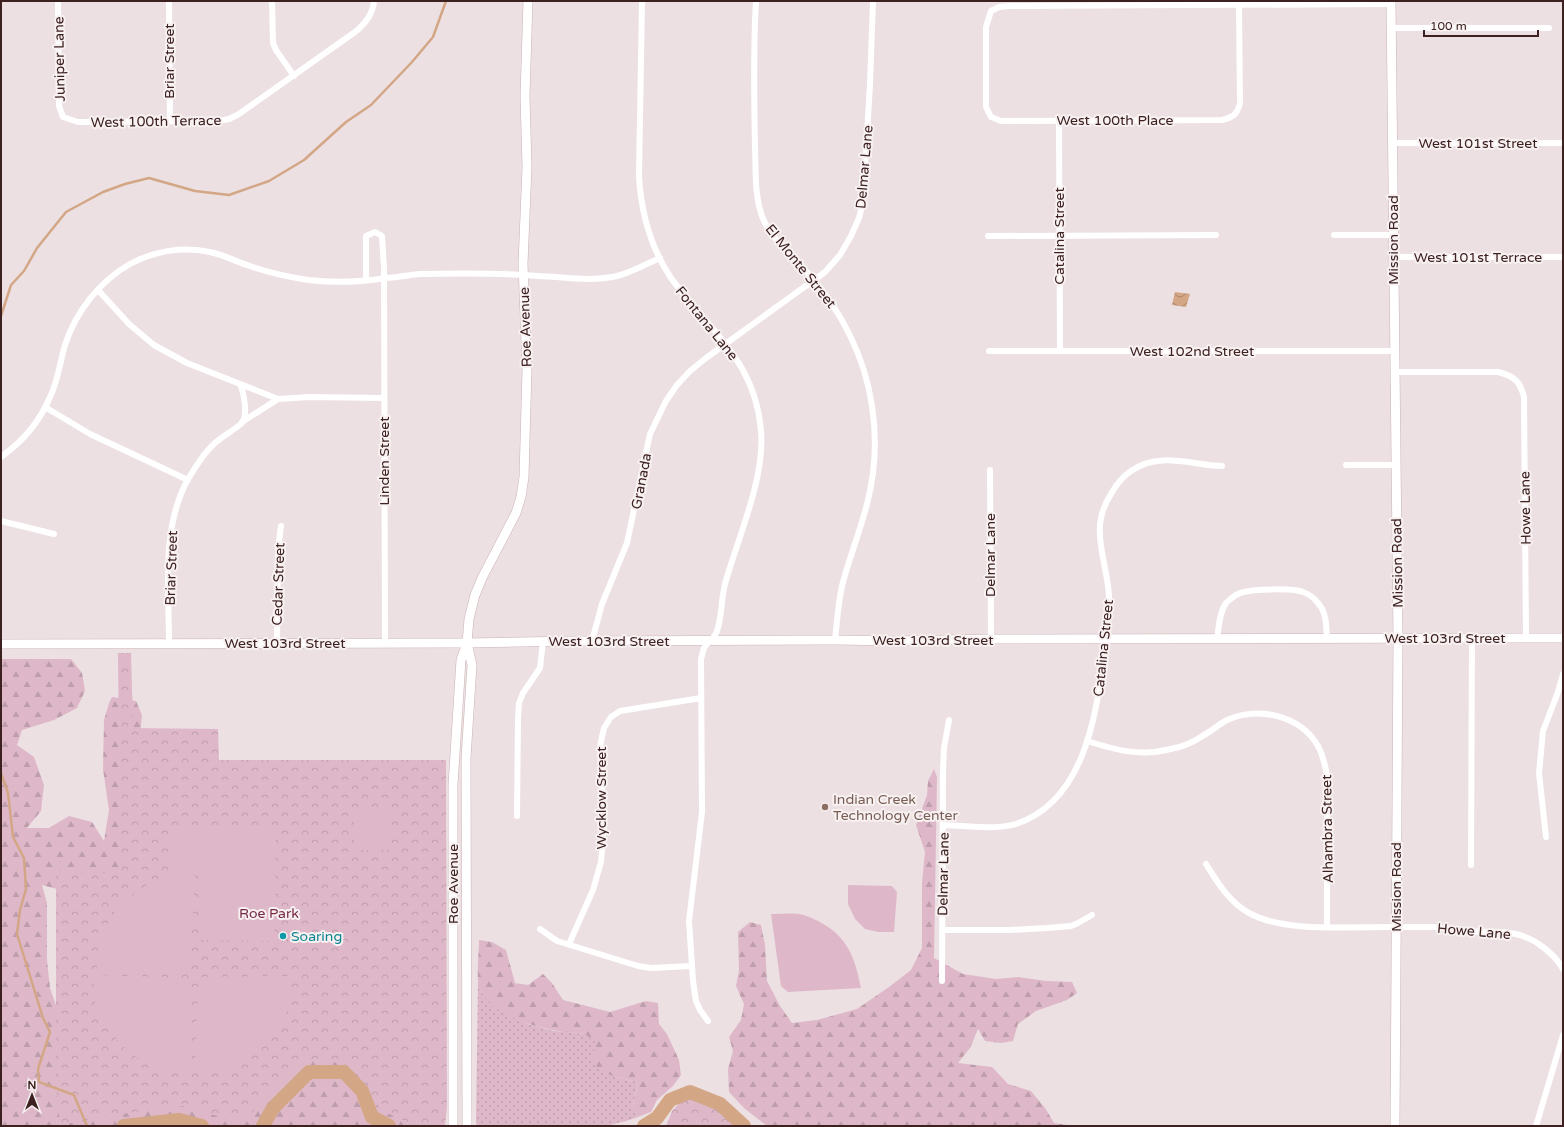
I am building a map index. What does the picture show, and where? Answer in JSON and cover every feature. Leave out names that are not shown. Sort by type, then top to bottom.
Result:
[{"type":"main road","name":"Roe Avenue","points":[[453,1126],[454,766],[461,660],[467,642],[469,619],[475,595],[482,578],[516,513],[521,497],[524,477],[527,409],[523,275],[527,167],[525,96],[528,1]]},
{"type":"main road","name":"Mission Road","points":[[1391,3],[1398,638],[1395,1126]]},
{"type":"main road","name":"West 103rd Street","points":[[1,644],[1563,638]]},
{"type":"main road","name":"Roe Avenue","points":[[466,1126],[466,758],[472,665],[467,642]]},
{"type":"main road","points":[[453,943],[466,946]]},
{"type":"street","name":"Juniper Lane","points":[[58,1],[59,106],[63,117]]},
{"type":"street","name":"Briar Street","points":[[169,1],[170,121]]},
{"type":"street","points":[[272,1],[273,43],[276,50],[294,76]]},
{"type":"street","name":"West 100th Terrace","points":[[63,117],[78,122],[219,121],[229,119],[239,114],[294,76],[363,25],[371,13],[374,1]]},
{"type":"street","name":"Fontana Lane","points":[[642,1],[639,176],[640,194],[645,218],[651,238],[671,278],[735,355],[745,372],[753,392],[761,433],[761,454],[752,496],[725,585],[717,633],[710,641]]},
{"type":"street","name":"El Monte Street","points":[[756,1],[754,65],[758,200],[761,214],[772,234],[815,280],[832,302],[861,362],[871,399],[874,426],[872,479],[867,504],[842,587],[835,640]]},
{"type":"street","name":"Delmar Lane","points":[[726,344],[826,272],[840,255],[859,218],[863,202],[873,1]]},
{"type":"street","points":[[1239,5],[1391,3]]},
{"type":"street","name":"West 100th Place","points":[[1239,5],[1240,103],[1234,116],[1222,120],[1001,121],[991,117],[986,107],[986,27],[991,11],[999,7],[1239,5]]},
{"type":"street","points":[[1391,28],[1549,28]]},
{"type":"street","name":"Catalina Street","points":[[1059,121],[1060,351]]},
{"type":"street","name":"West 101st Street","points":[[1392,143],[1563,142]]},
{"type":"street","points":[[366,280],[366,236],[374,232],[382,236],[384,279]]},
{"type":"street","points":[[988,236],[1216,235]]},
{"type":"street","points":[[1334,235],[1393,235]]},
{"type":"street","points":[[1,457],[26,434],[45,407],[54,387],[66,343],[73,324],[82,309],[98,290],[113,276],[135,262],[160,253],[176,250],[208,252],[263,271],[308,280],[333,282],[384,279],[419,274],[523,275],[588,279],[603,278],[629,272],[660,258]]},
{"type":"street","name":"West 101st Terrace","points":[[1393,257],[1563,258]]},
{"type":"street","name":"Linden Street","points":[[384,279],[385,643]]},
{"type":"street","points":[[98,290],[129,324],[154,345],[187,363],[278,399],[308,397],[384,398]]},
{"type":"street","name":"Granada","points":[[592,641],[602,604],[627,543],[633,520],[646,448],[657,416],[677,385],[690,371],[726,344]]},
{"type":"street","name":"West 102nd Street","points":[[989,351],[1394,351]]},
{"type":"street","name":"Howe Lane","points":[[1394,372],[1498,372],[1509,375],[1515,379],[1521,387],[1524,397],[1526,638]]},
{"type":"street","points":[[240,384],[243,391],[245,411],[242,422]]},
{"type":"street","name":"Briar Street","points":[[169,643],[170,542],[174,514],[182,491],[207,452],[218,440],[242,422],[278,399]]},
{"type":"street","points":[[45,407],[97,437],[188,480]]},
{"type":"street","name":"Catalina Street","points":[[943,826],[988,827],[1015,824],[1038,813],[1050,804],[1068,783],[1087,741],[1095,712],[1106,640],[1109,596],[1107,575],[1099,532],[1100,518],[1104,505],[1116,486],[1131,471],[1142,465],[1156,461],[1176,460],[1222,466]]},
{"type":"street","points":[[1346,465],[1396,465]]},
{"type":"street","name":"Delmar Lane","points":[[990,470],[991,639]]},
{"type":"street","points":[[1,522],[54,534]]},
{"type":"street","name":"Cedar Street","points":[[277,642],[278,549],[281,526]]},
{"type":"street","points":[[1217,639],[1222,612],[1227,603],[1234,596],[1253,590],[1293,590],[1303,592],[1312,597],[1319,604],[1325,614],[1327,638]]},
{"type":"street","points":[[1471,865],[1472,638]]},
{"type":"street","points":[[517,816],[519,703],[526,687],[540,668],[543,641]]},
{"type":"street","points":[[708,1021],[700,1010],[696,1001],[689,921],[702,812],[701,660],[704,648],[710,641]]},
{"type":"street","points":[[1546,837],[1539,773],[1543,731],[1558,692],[1563,674]]},
{"type":"street","name":"Wycklow Street","points":[[569,944],[593,890],[601,862],[604,826],[600,746],[604,728],[611,717],[620,712],[701,698]]},
{"type":"street","name":"Alhambra Street","points":[[1087,741],[1118,750],[1136,753],[1154,752],[1171,749],[1190,743],[1226,721],[1245,714],[1258,713],[1280,717],[1296,724],[1304,730],[1318,746],[1328,774],[1327,927]]},
{"type":"street","name":"Delmar Lane","points":[[942,981],[943,771],[944,748],[950,720]]},
{"type":"street","name":"Howe Lane","points":[[1206,864],[1229,898],[1248,912],[1263,919],[1281,924],[1305,927],[1434,927],[1462,931],[1516,934],[1530,939],[1542,946],[1563,969]]},
{"type":"street","points":[[942,930],[1010,930],[1071,926],[1092,915]]},
{"type":"street","points":[[540,929],[557,941],[638,966],[663,968],[692,966]]},
{"type":"street","points":[[1536,1126],[1563,1035]]},
{"type":"green space","name":"Roe Park","points":[[118,653],[131,653],[133,728],[218,729],[219,760],[446,760],[447,1106],[445,1126],[425,1126],[405,1121],[385,1112],[370,1099],[357,1079],[341,1063],[311,1060],[283,1078],[248,1117],[233,1121],[185,1106],[133,1112],[60,1125],[56,1085],[56,872],[120,873]]},
{"type":"green space","points":[[1,659],[71,659],[82,673],[85,691],[77,708],[54,720],[22,730],[17,745],[34,757],[44,785],[41,811],[27,828],[49,828],[69,816],[92,822],[104,841],[109,810],[103,769],[104,720],[109,703],[112,697],[136,701],[142,715],[127,869],[104,886],[72,893],[42,885],[47,903],[47,960],[50,988],[66,1034],[230,1093],[354,1042],[439,1126],[1,1126]]},
{"type":"green space","points":[[934,769],[937,777],[934,958],[963,974],[996,979],[1018,977],[1046,981],[1072,982],[1077,993],[1067,1000],[1036,1011],[1018,1024],[1013,1041],[1001,1043],[985,1041],[978,1029],[970,1048],[958,1063],[992,1067],[1008,1084],[1031,1091],[1045,1108],[1054,1123],[1074,1126],[767,1126],[744,1108],[729,1092],[728,1069],[733,1051],[729,1037],[741,1020],[744,1004],[736,986],[739,970],[738,932],[750,922],[761,925],[765,945],[767,981],[780,1006],[792,1023],[817,1020],[857,1009],[911,970],[922,948],[922,883],[925,852],[916,825],[927,795],[928,781]]},
{"type":"green space","points":[[354,808],[391,808],[391,850],[354,850]]},
{"type":"green space","points":[[171,827],[276,829],[274,941],[200,940],[201,871],[170,870]]},
{"type":"green space","points":[[171,874],[195,875],[190,966],[185,970],[97,969],[99,940],[112,915],[126,900],[150,883]]},
{"type":"green space","points":[[848,885],[892,886],[897,892],[894,932],[878,932],[865,929],[855,919],[848,904]]},
{"type":"green space","points":[[771,914],[807,916],[830,928],[849,949],[856,967],[861,988],[788,992],[781,986]]},
{"type":"green space","points":[[479,940],[492,942],[506,950],[515,983],[528,985],[543,974],[552,983],[563,1000],[610,1012],[646,1001],[658,1003],[659,1024],[667,1034],[679,1060],[681,1075],[673,1086],[657,1100],[651,1112],[638,1117],[633,1107],[638,1082],[614,1077],[597,1067],[592,1056],[597,1042],[584,1034],[557,1031],[531,1025],[507,1015],[488,1001],[481,991],[478,980]]},
{"type":"green space","points":[[94,975],[185,978],[190,983],[190,1071],[161,1070],[136,1057],[120,1044],[103,1019],[93,998]]},
{"type":"green space","points":[[291,976],[290,1005],[277,1030],[264,1045],[240,1063],[219,1073],[195,1072],[198,981],[202,977]]},
{"type":"green space","points":[[478,981],[482,993],[493,1005],[528,1024],[554,1031],[585,1034],[598,1042],[614,1077],[638,1082],[633,1106],[638,1117],[606,1126],[478,1126],[476,1123]]},
{"type":"green space","points":[[690,1092],[720,1104],[744,1126],[666,1126],[672,1111]]},
{"type":"water","points":[[1175,292],[1190,294],[1186,307],[1172,305]]},
{"type":"waterway","points":[[1,316],[11,285],[24,271],[37,248],[66,212],[103,192],[125,184],[149,178],[195,191],[229,195],[269,181],[304,160],[346,122],[371,105],[412,62],[433,37],[446,1]]},
{"type":"waterway","points":[[1,773],[8,793],[13,837],[24,858],[26,889],[20,910],[17,934],[43,1018],[50,1032],[38,1069],[39,1082],[74,1095],[87,1126]]},
{"type":"waterway","points":[[263,1126],[273,1108],[309,1072],[344,1072],[362,1091],[372,1117],[389,1126]]},
{"type":"waterway","points":[[644,1126],[657,1118],[670,1100],[690,1092],[720,1104],[744,1126]]},
{"type":"waterway","points":[[124,1126],[179,1120],[202,1126]]},
{"type":"place","name":"Indian Creek Technology Center","points":[[825,807]]},
{"type":"place","name":"Soaring","points":[[283,936]]}]
